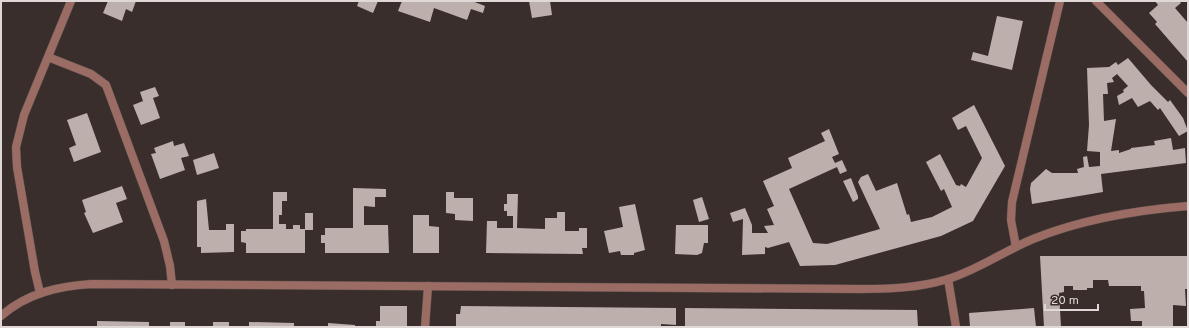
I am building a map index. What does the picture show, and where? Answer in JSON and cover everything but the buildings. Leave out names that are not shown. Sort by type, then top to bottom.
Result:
[{"type":"street","points":[[40,293],[17,167],[16,147],[20,125],[71,1]]},
{"type":"street","points":[[1016,247],[1011,220],[1012,202],[1060,1]]},
{"type":"street","points":[[1096,1],[1188,93]]},
{"type":"street","points":[[48,57],[90,74],[106,86],[164,241],[170,266],[172,284]]},
{"type":"street","points":[[1,316],[20,303],[40,293],[59,287],[79,285],[172,284],[882,289],[918,286],[948,279],[1016,247],[1052,233],[1101,220],[1153,209],[1188,206]]},
{"type":"street","points":[[948,279],[956,327]]},
{"type":"street","points":[[425,327],[428,286]]}]
